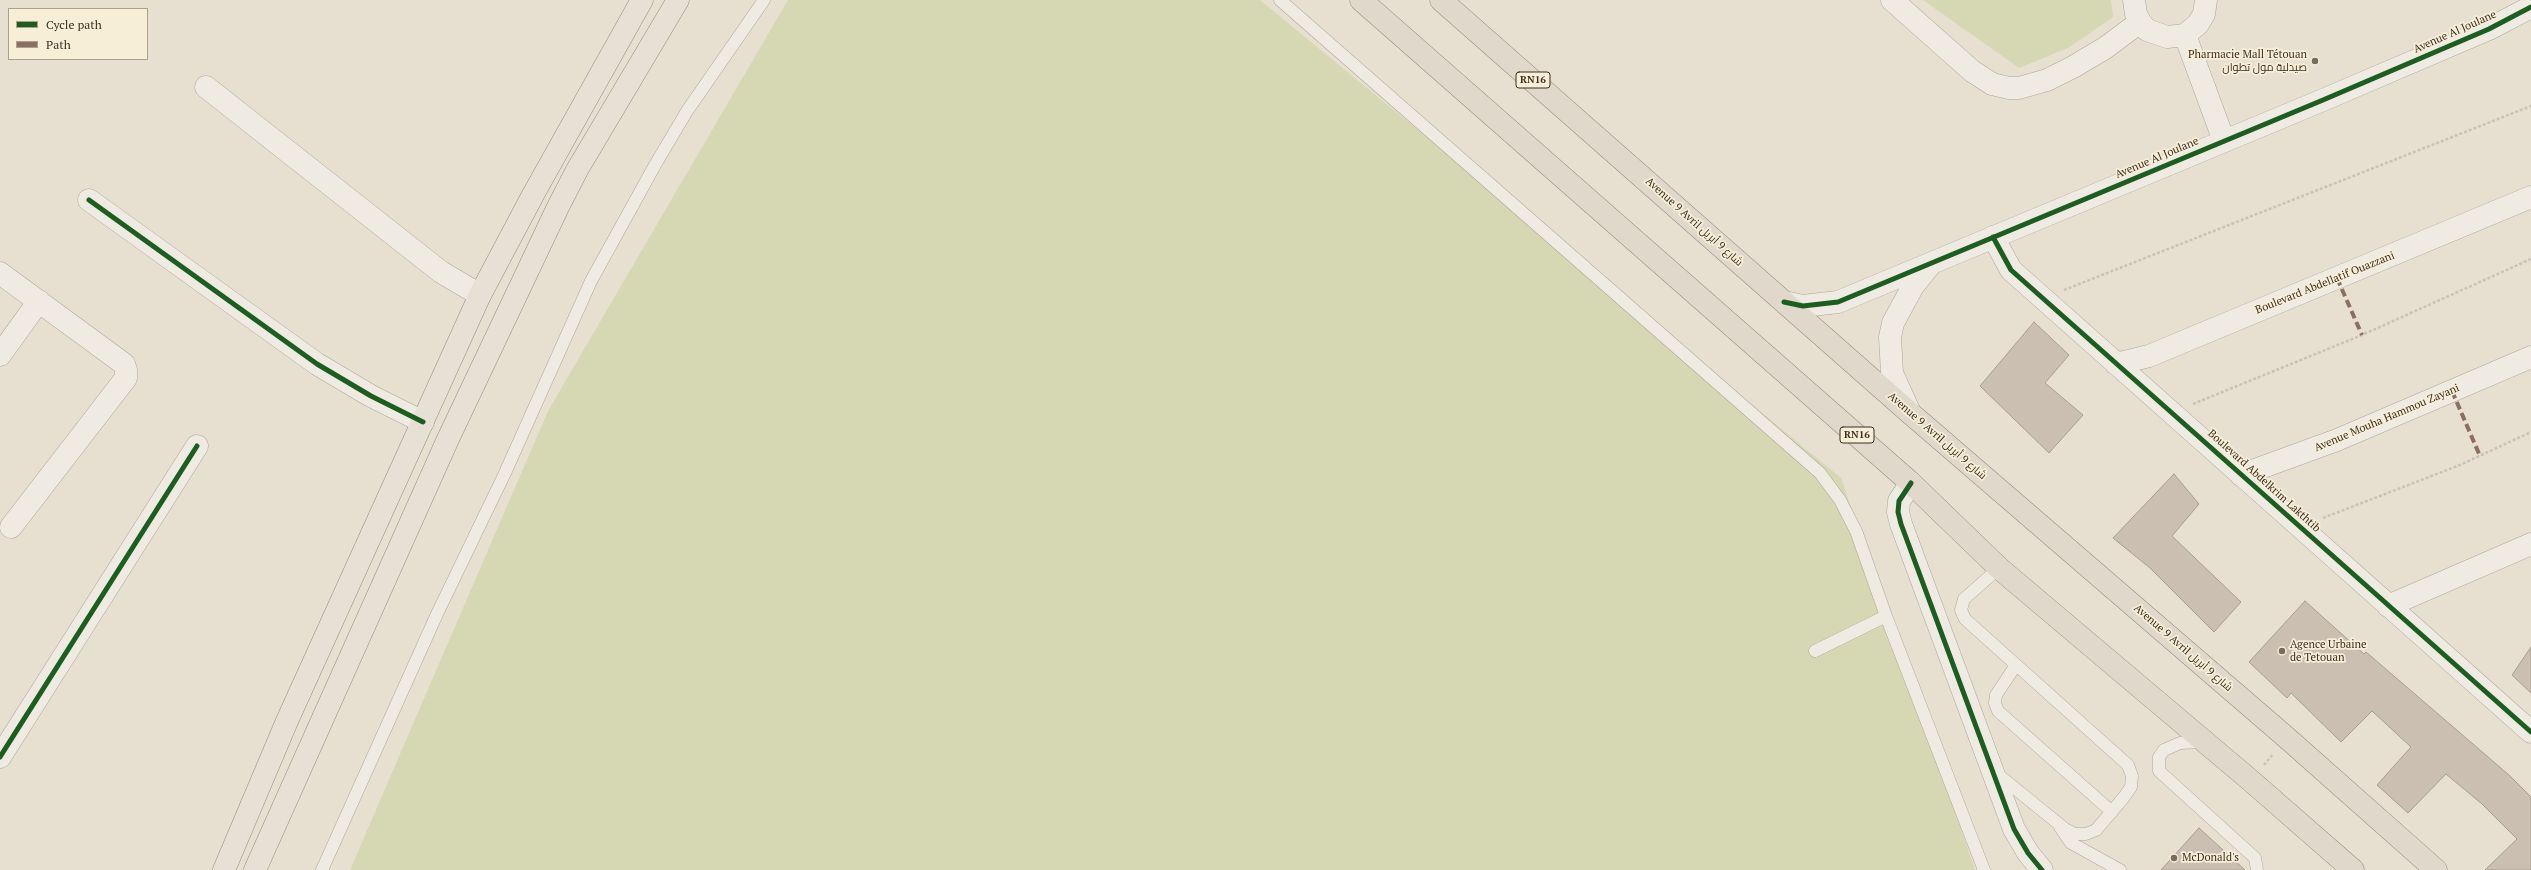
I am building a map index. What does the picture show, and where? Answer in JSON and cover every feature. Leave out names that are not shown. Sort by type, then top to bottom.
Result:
[{"type":"highway","name":"RN16","points":[[1361,0],[1911,483],[1998,568],[2250,780],[2353,870]]},
{"type":"highway","name":"Avenue 9 Avril شارع 9 أبريل","points":[[1441,0],[1910,413],[2287,738],[2436,870]]},
{"type":"main road","points":[[224,870],[287,721],[480,295],[537,186],[642,0]]},
{"type":"main road","points":[[255,870],[448,439],[558,206],[577,170],[678,0]]},
{"type":"street","points":[[1892,0],[1972,71],[1992,84],[2009,88],[2019,88],[2047,80],[2073,67],[2105,48],[2140,22]]},
{"type":"street","points":[[2134,0],[2136,14],[2140,22],[2157,35],[2167,37],[2185,35],[2198,24],[2204,14],[2206,0]]},
{"type":"street","name":"Avenue Al Joulane","points":[[1784,302],[1803,306],[1838,302],[2489,29],[2531,7]]},
{"type":"street","points":[[2185,35],[2224,141]]},
{"type":"street","points":[[206,87],[441,272],[480,295]]},
{"type":"street","name":"Boulevard Abdellatif Ouazzani","points":[[2116,364],[2149,356],[2531,197]]},
{"type":"street","points":[[89,200],[318,364],[371,396],[423,422]]},
{"type":"street","name":"Boulevard Abdelkrim Lakthtib","points":[[1993,238],[2007,266],[2531,732]]},
{"type":"street","name":"Avenue Al Joulane","points":[[1910,413],[1892,373],[1890,337],[1894,323],[1913,286],[1933,263]]},
{"type":"street","points":[[0,273],[124,364],[126,378],[11,527]]},
{"type":"street","points":[[0,354],[39,301]]},
{"type":"street","name":"Avenue Mouha Hammou Zayani","points":[[2242,475],[2337,440],[2531,357]]},
{"type":"street","points":[[0,757],[197,446]]},
{"type":"street","points":[[1911,483],[1899,501],[1898,512],[2002,796],[2021,843],[2042,870]]},
{"type":"street","points":[[2388,606],[2531,544]]},
{"type":"lane","points":[[322,870],[437,614],[502,480],[591,281],[655,165],[687,111],[764,0]]},
{"type":"lane","points":[[1280,0],[1820,473],[1840,500],[1856,531],[1886,616],[1984,870]]},
{"type":"lane","points":[[1992,770],[2059,824],[2075,834],[2086,834],[2096,830],[2131,787],[2132,776],[2128,765],[2016,665],[1972,628],[1965,619],[1961,610],[1964,599],[1998,568]]},
{"type":"lane","points":[[1815,651],[1886,616]]},
{"type":"lane","points":[[2016,665],[1996,695],[1995,703],[1998,711],[2112,812]]},
{"type":"lane","points":[[2203,742],[2180,743],[2168,748],[2159,757],[2159,771],[2255,858],[2257,870]]},
{"type":"lane","points":[[2059,824],[2071,843],[2120,870]]},
{"type":"path","points":[[2043,298],[2531,106]]},
{"type":"path","points":[[2172,413],[2362,335],[2531,259]]},
{"type":"path","points":[[2300,527],[2460,465],[2531,432]]},
{"type":"path","points":[[2250,780],[2287,738]]},
{"type":"green space","points":[[788,0],[1260,0],[1841,478],[1975,870],[350,870],[548,411]]},
{"type":"green space","points":[[1923,0],[2111,0],[2113,17],[2068,48],[2019,68]]},
{"type":"building","points":[[2034,322],[2069,355],[2045,383],[2083,415],[2049,453],[1980,386]]},
{"type":"building","points":[[2174,474],[2199,504],[2172,536],[2241,602],[2214,632],[2150,568],[2113,538]]},
{"type":"building","points":[[2305,601],[2364,654],[2366,652],[2509,775],[2531,797],[2531,870],[2485,870],[2517,839],[2482,804],[2446,774],[2408,813],[2377,785],[2411,747],[2372,711],[2341,742],[2291,693],[2287,698],[2249,662]]},
{"type":"building","points":[[2531,647],[2531,693],[2512,675]]},
{"type":"building","points":[[2199,828],[2245,870],[2161,870]]},
{"type":"marked path","points":[[2337,278],[2362,335]]},
{"type":"marked path","points":[[2452,391],[2480,456]]},
{"type":"cycle path","points":[[1784,302],[1803,306],[1838,302],[2323,100],[2489,29],[2531,7]]},
{"type":"cycle path","points":[[89,200],[317,364],[371,396],[423,422]]},
{"type":"cycle path","points":[[1993,237],[2011,270],[2531,732]]},
{"type":"cycle path","points":[[0,757],[197,446]]},
{"type":"cycle path","points":[[1911,483],[1899,501],[1898,512],[1901,524],[2014,829],[2028,853],[2042,870]]},
{"type":"place","name":"Pharmacie Mall Tétouan صيدلية مول تطوان","points":[[2315,61]]},
{"type":"place","name":"Agence Urbaine de Tetouan","points":[[2282,651]]},
{"type":"place","name":"McDonald's","points":[[2174,858]]}]
